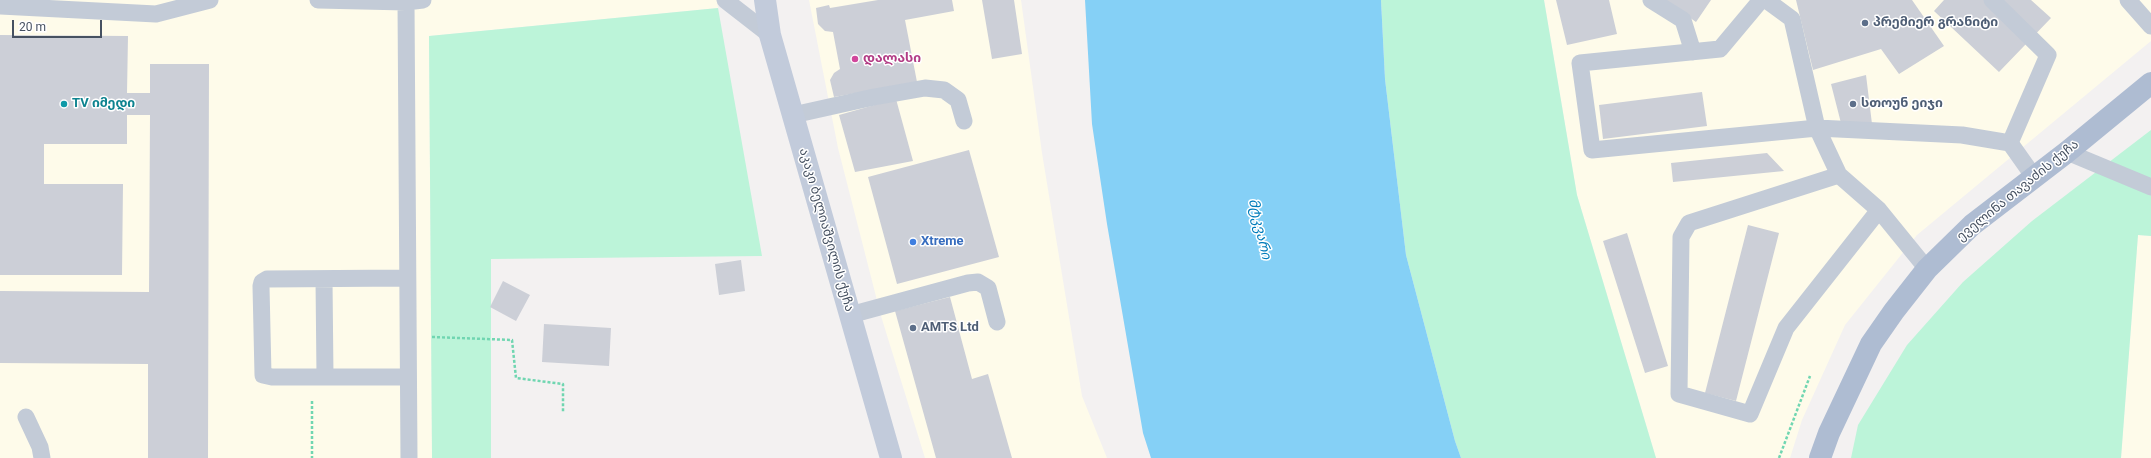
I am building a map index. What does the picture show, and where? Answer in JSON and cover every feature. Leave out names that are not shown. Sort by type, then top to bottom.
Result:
[{"type":"main road","name":"აკაკი ბელიაშვილის ქუჩა","points":[[765,0],[770,35],[892,458]]},
{"type":"main road","name":"ეველინა თავაძის ქუჩა","points":[[1820,458],[1829,433],[1872,344],[1894,311],[1927,269],[1972,225],[2067,152],[2151,83]]},
{"type":"lane","points":[[0,6],[156,14],[210,0]]},
{"type":"lane","points":[[318,0],[406,2],[423,0]]},
{"type":"lane","points":[[725,0],[770,35]]},
{"type":"lane","points":[[1651,0],[1683,20],[1693,52]]},
{"type":"lane","points":[[1761,0],[1720,50],[1580,63],[1592,150],[1817,128],[1962,135],[2010,143],[2034,177]]},
{"type":"lane","points":[[1766,0],[1792,19],[1817,128],[1839,175],[1879,210],[1927,269]]},
{"type":"lane","points":[[1992,0],[2048,56],[2010,143]]},
{"type":"lane","points":[[2128,0],[2151,26]]},
{"type":"lane","points":[[406,2],[408,458]]},
{"type":"lane","points":[[793,115],[874,97],[926,88],[944,90],[958,100],[964,121]]},
{"type":"lane","points":[[2067,152],[2151,187]]},
{"type":"lane","points":[[1839,175],[1689,223],[1681,237],[1679,394],[1750,414],[1786,328],[1879,210]]},
{"type":"lane","points":[[408,278],[267,279],[262,282],[261,286],[263,375],[272,378],[408,377]]},
{"type":"lane","points":[[318,378],[324,279]]},
{"type":"lane","points":[[850,315],[968,283],[978,282],[988,288],[997,322]]},
{"type":"lane","points":[[26,417],[40,447],[42,458]]},
{"type":"path","points":[[408,337],[512,340],[516,378],[563,384],[563,412]]},
{"type":"path","points":[[1779,458],[1810,376]]},
{"type":"path","points":[[312,458],[318,378]]},
{"type":"shaded area","points":[[0,0],[717,0],[718,8],[429,36],[432,458],[0,458]]},
{"type":"shaded area","points":[[809,0],[1021,0],[1042,153],[1082,396],[1107,458],[925,458],[881,316],[838,148]]},
{"type":"shaded area","points":[[1544,0],[2151,0],[2151,41],[1917,235],[1845,325],[1802,420],[1790,458],[1656,458],[1577,195]]},
{"type":"shaded area","points":[[2138,235],[2151,236],[2151,458],[2121,458]]},
{"type":"green space","points":[[1381,0],[1544,0],[1577,195],[1656,458],[1461,458],[1455,441],[1406,255],[1385,79]]},
{"type":"green space","points":[[718,8],[762,256],[491,259],[491,458],[432,458],[429,36]]},
{"type":"green space","points":[[2151,130],[2151,236],[2138,235],[2121,458],[1851,458],[1858,425],[1907,345],[1963,282],[2032,221]]},
{"type":"water","name":"მტკვარი","points":[[1085,0],[1381,0],[1385,79],[1406,255],[1455,441],[1461,458],[1151,458],[1143,433],[1107,224],[1092,124]]},
{"type":"building","points":[[878,0],[952,0],[954,11],[905,20],[917,82],[834,97],[830,80],[834,73],[840,69],[833,32],[825,31],[818,24],[816,8],[829,5],[830,8]]},
{"type":"building","points":[[982,0],[1014,0],[1022,54],[992,59]]},
{"type":"building","points":[[1556,0],[1609,0],[1617,34],[1567,45]]},
{"type":"building","points":[[1665,0],[1711,0],[1696,22]]},
{"type":"building","name":"პრემიერ გრანიტი","points":[[1796,0],[1912,0],[1944,46],[1899,74],[1881,49],[1813,70]]},
{"type":"building","points":[[1944,0],[2031,0],[2051,18],[1999,72],[1934,11]]},
{"type":"building","points":[[0,35],[128,36],[127,93],[150,93],[150,64],[209,64],[208,458],[148,458],[148,364],[0,363],[0,291],[149,292],[150,115],[127,115],[127,144],[44,144],[44,184],[123,184],[122,275],[0,275]]},
{"type":"building","name":"სთოუნ ეიჯი","points":[[1866,75],[1872,124],[1842,127],[1831,84]]},
{"type":"building","points":[[1702,92],[1707,126],[1603,139],[1599,105]]},
{"type":"building","points":[[896,99],[913,161],[855,172],[839,115]]},
{"type":"building","points":[[969,150],[999,257],[897,284],[868,177]]},
{"type":"building","points":[[1767,153],[1784,171],[1673,182],[1671,163]]},
{"type":"building","points":[[1748,225],[1779,233],[1736,401],[1705,393]]},
{"type":"building","points":[[1627,233],[1668,366],[1645,373],[1603,241]]},
{"type":"building","points":[[741,260],[745,291],[719,295],[715,264]]},
{"type":"building","points":[[503,281],[530,295],[516,321],[490,307]]},
{"type":"building","points":[[950,297],[972,379],[988,374],[1012,458],[936,458],[895,311]]},
{"type":"building","points":[[544,324],[611,328],[609,366],[542,362]]},
{"type":"place","name":"პრემიერ გრანიტი","points":[[1865,23]]},
{"type":"place","name":"დალასი","points":[[855,59]]},
{"type":"place","name":"TV იმედი","points":[[64,104]]},
{"type":"place","name":"სთოუნ ეიჯი","points":[[1853,104]]},
{"type":"place","name":"Xtreme","points":[[913,242]]},
{"type":"place","name":"AMTS Ltd","points":[[913,328]]}]
